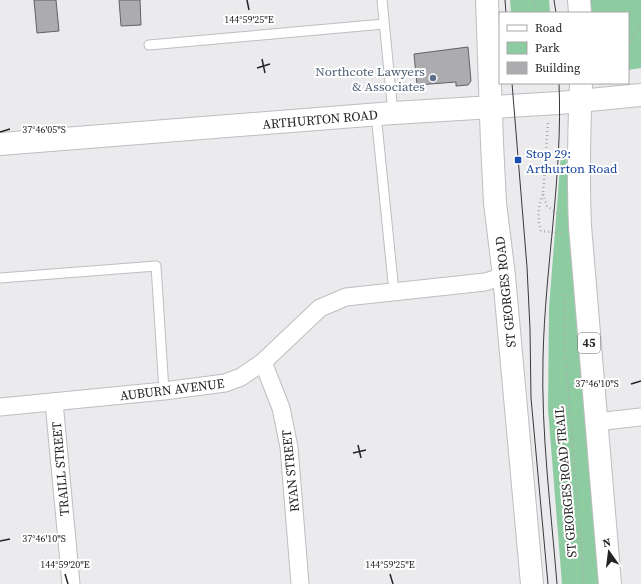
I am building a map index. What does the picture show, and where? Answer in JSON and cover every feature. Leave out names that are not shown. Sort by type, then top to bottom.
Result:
[{"type":"main road","name":"ST GEORGES ROAD","points":[[487,0],[492,143],[496,203],[532,584]]},
{"type":"main road","points":[[579,0],[580,12]]},
{"type":"main road","name":"ARTHURTON ROAD","points":[[0,144],[548,103],[581,92],[641,95]]},
{"type":"main road","name":"45","points":[[581,92],[579,197],[610,584]]},
{"type":"street","name":"AUBURN AVENUE","points":[[0,407],[164,391],[225,383],[241,377],[263,362],[320,308],[346,297],[485,282],[504,276]]},
{"type":"street","name":"RYAN STREET","points":[[263,362],[281,408],[289,447],[300,584]]},
{"type":"street","name":"TRAILL STREET","points":[[54,402],[71,584]]},
{"type":"street","points":[[596,422],[641,418]]},
{"type":"lane","points":[[382,0],[384,24],[385,114],[394,292]]},
{"type":"lane","points":[[148,45],[384,24]]},
{"type":"lane","points":[[0,278],[156,266],[164,391]]},
{"type":"path","points":[[533,0],[537,12]]},
{"type":"path","points":[[629,43],[641,25]]},
{"type":"path","points":[[548,103],[543,194],[539,204],[540,230],[566,234]]},
{"type":"path","points":[[543,194],[547,206],[564,220]]},
{"type":"path","name":"ST GEORGES ROAD TRAIL","points":[[565,290],[565,354],[584,584]]},
{"type":"green space","points":[[510,0],[549,0],[550,12],[511,12]]},
{"type":"green space","points":[[588,0],[641,0],[641,68],[629,70],[629,12],[589,12]]},
{"type":"green space","points":[[561,155],[566,155],[603,584],[562,584],[548,409],[549,308]]},
{"type":"building","points":[[34,0],[56,0],[59,31],[37,33]]},
{"type":"building","points":[[119,0],[140,0],[141,25],[121,26]]},
{"type":"building","points":[[468,47],[471,81],[468,85],[456,86],[456,82],[417,85],[414,54]]},
{"type":"tram line","points":[[505,0],[506,12]]},
{"type":"tram line","points":[[554,0],[556,12]]},
{"type":"tram line","points":[[512,84],[527,267],[531,398],[548,584]]},
{"type":"tram line","points":[[557,584],[547,471],[543,358],[544,324],[558,152],[560,117],[559,84]]},
{"type":"place","name":"Northcote Lawyers & Associates","points":[[433,78]]},
{"type":"place","name":"Stop 29: Arthurton Road","points":[[518,160]]}]
